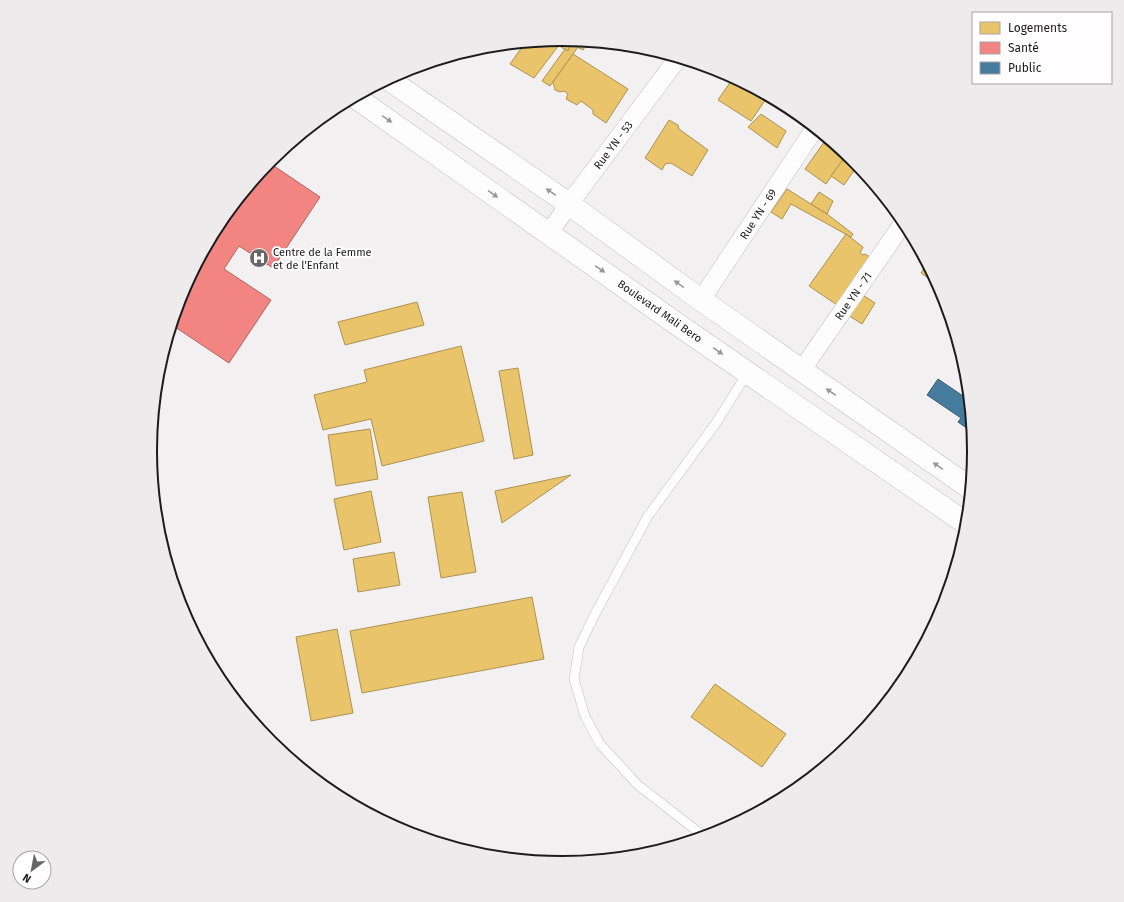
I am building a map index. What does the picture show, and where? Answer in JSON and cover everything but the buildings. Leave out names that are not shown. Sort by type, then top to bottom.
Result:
[{"type":"main road","points":[[395,82],[569,204],[801,371],[965,485]]},
{"type":"main road","name":"Boulevard Mali Bero","points":[[360,100],[961,520]]},
{"type":"street","name":"Rue YN - 53","points":[[549,233],[675,62]]},
{"type":"street","name":"Rue YN - 69","points":[[701,300],[812,133]]},
{"type":"street","name":"Rue YN - 71","points":[[801,371],[900,228]]},
{"type":"lane","points":[[699,832],[638,785],[600,744],[585,716],[574,679],[578,647],[648,516],[716,423],[748,372]]},
{"type":"place","name":"Centre de la Femme et de l'Enfant","points":[[259,258]]}]
